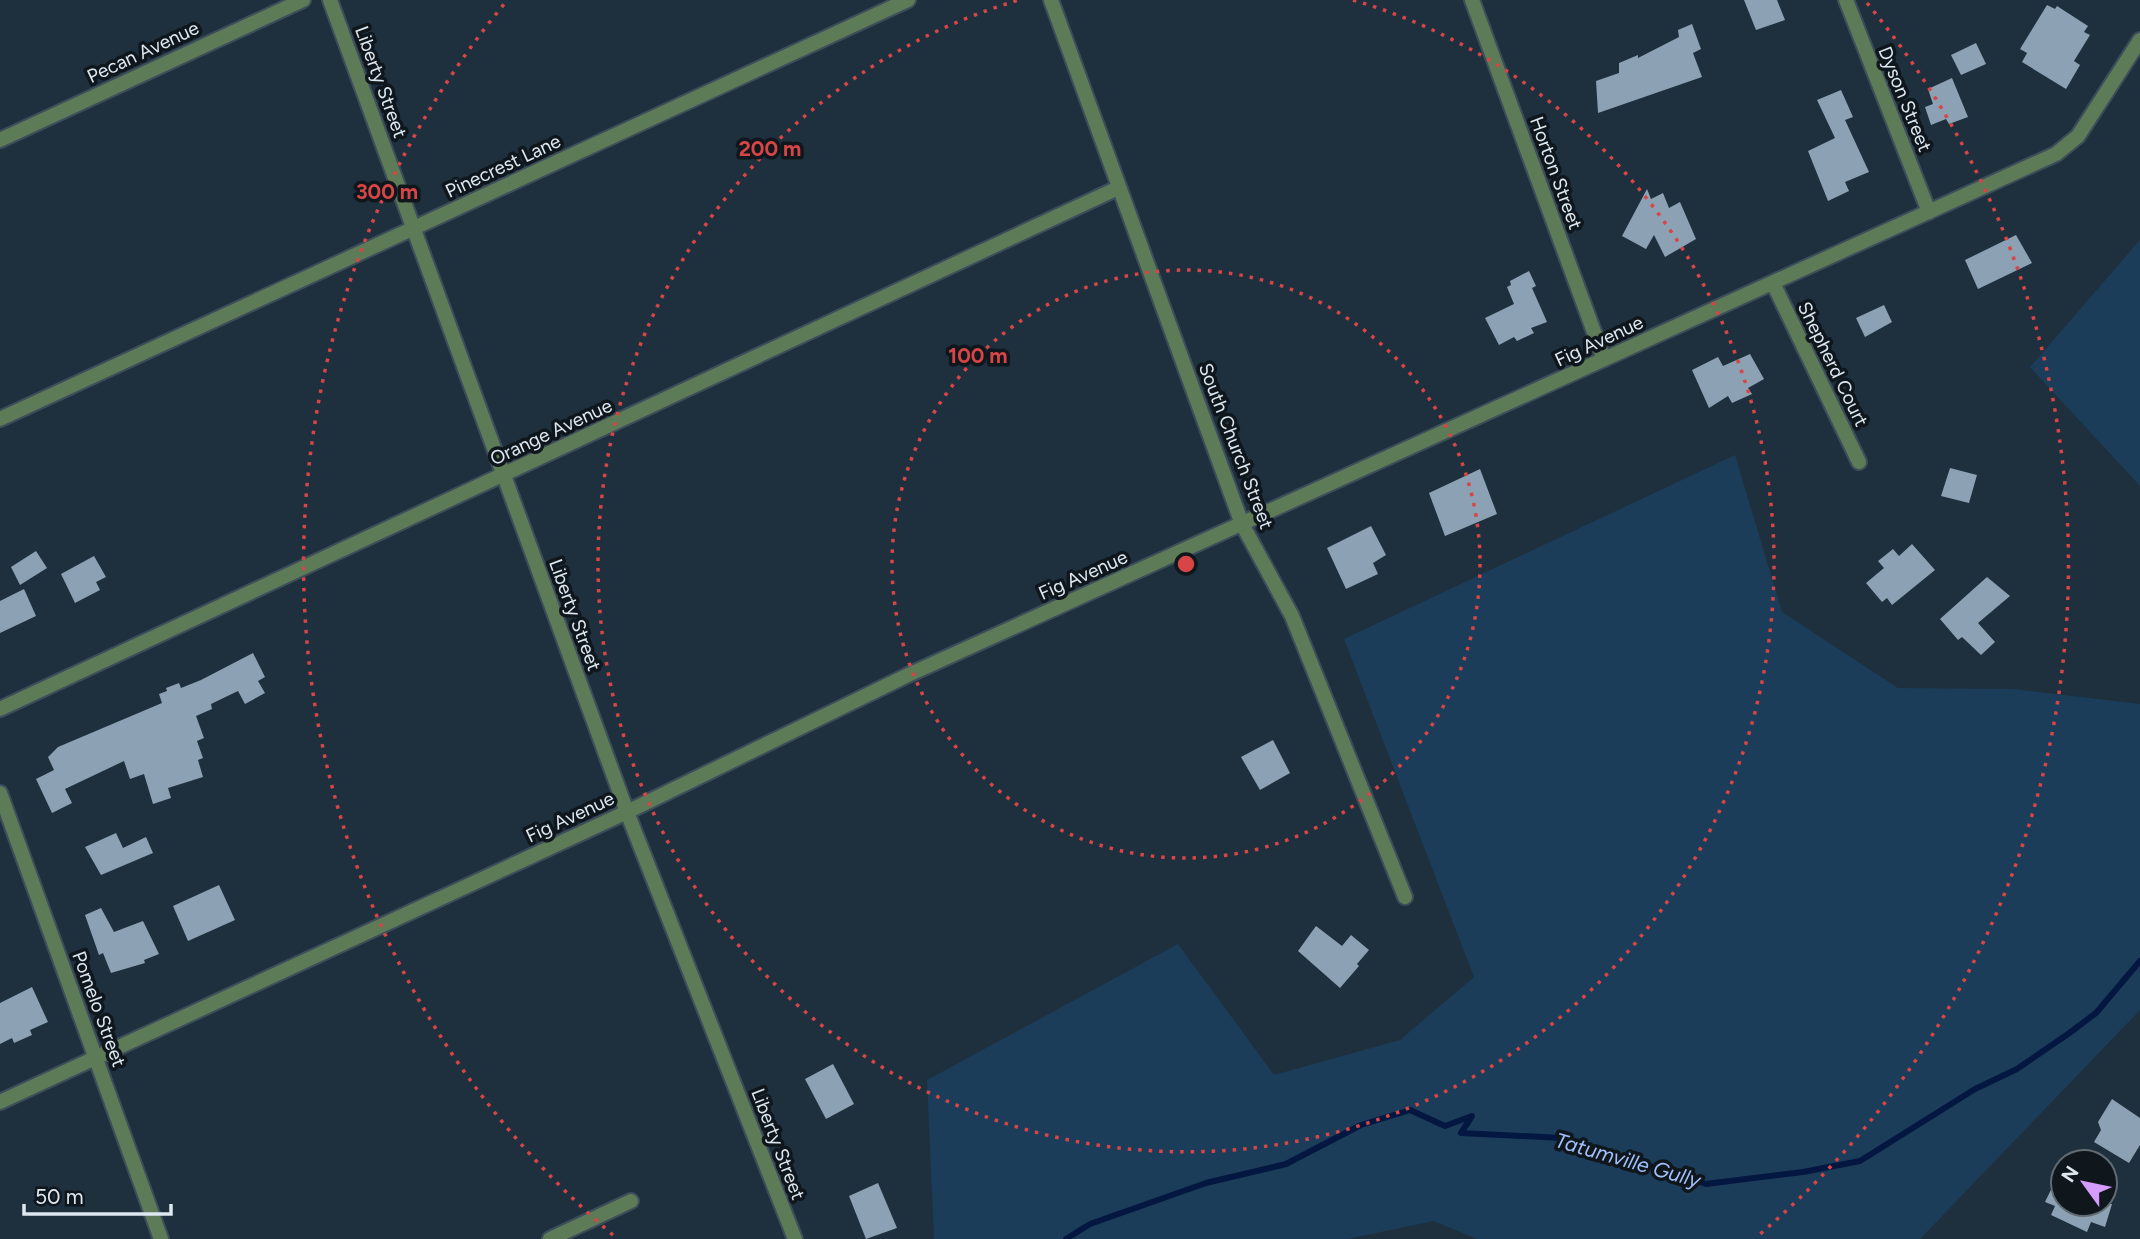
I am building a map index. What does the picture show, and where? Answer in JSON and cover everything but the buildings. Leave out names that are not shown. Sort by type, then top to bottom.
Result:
[{"type":"street","name":"Pecan Avenue","points":[[0,140],[303,0]]},
{"type":"street","name":"Liberty Street","points":[[330,0],[627,812],[794,1239]]},
{"type":"street","name":"Pinecrest Lane","points":[[0,419],[908,0]]},
{"type":"street","name":"South Church Street","points":[[1051,0],[1242,524],[1292,616],[1405,897]]},
{"type":"street","name":"Horton Street","points":[[1472,0],[1604,359]]},
{"type":"street","name":"Dyson Street","points":[[1846,0],[1929,212]]},
{"type":"street","name":"Fig Avenue","points":[[0,1102],[627,812],[908,675],[1929,212],[2068,146],[2078,136],[2140,40]]},
{"type":"street","name":"Orange Avenue","points":[[0,709],[1118,188]]},
{"type":"street","name":"Shepherd Court","points":[[1773,283],[1859,462]]},
{"type":"street","name":"Pomelo Street","points":[[0,793],[161,1239]]},
{"type":"street","points":[[550,1239],[631,1201]]},
{"type":"shaded area","points":[[2140,240],[2140,486],[2030,367]]},
{"type":"shaded area","points":[[1735,455],[1782,612],[1898,688],[2012,689],[2140,704],[2140,1010],[1920,1239],[1477,1239],[1434,1221],[1347,1239],[934,1239],[927,1080],[1178,944],[1274,1075],[1400,1040],[1474,977],[1344,639]]},
{"type":"waterway","name":"Tatumville Gully","points":[[1066,1239],[1090,1224],[1206,1183],[1286,1164],[1361,1125],[1410,1110],[1445,1126],[1472,1116],[1461,1133],[1562,1138],[1706,1184],[1803,1172],[1860,1161],[1975,1089],[2017,1069],[2068,1034],[2096,1013],[2140,961]]}]
